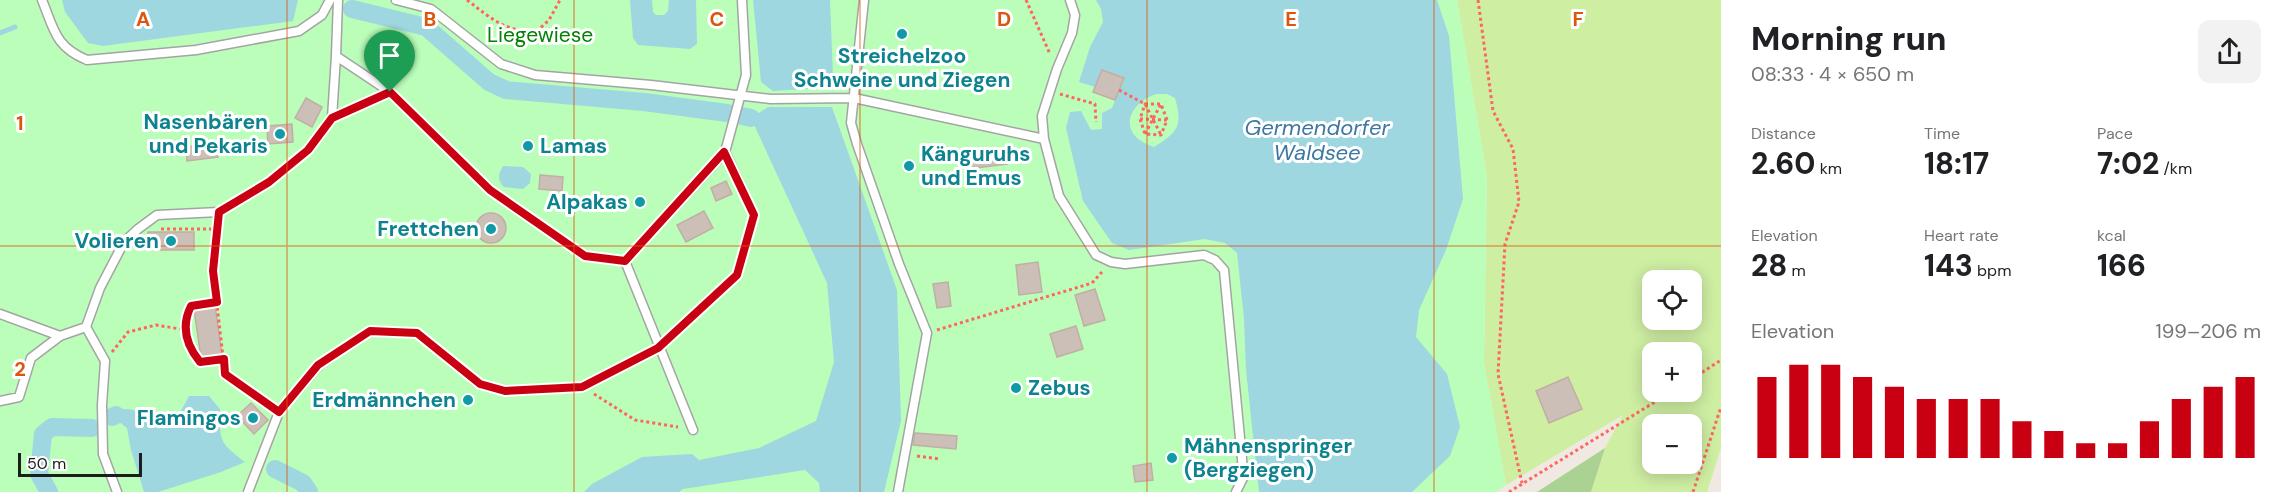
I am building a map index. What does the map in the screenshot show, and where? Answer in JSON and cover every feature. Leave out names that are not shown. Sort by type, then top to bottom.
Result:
[{"type":"lane","points":[[42,0],[58,40],[70,53],[87,60],[196,50],[299,31],[322,15],[330,0]]},
{"type":"lane","points":[[117,492],[103,454],[102,405],[105,361],[86,327],[100,288],[124,242],[157,215],[219,212],[269,182],[308,150],[332,118],[338,0]]},
{"type":"lane","points":[[396,0],[431,9],[501,64],[535,75],[771,99],[854,98],[1044,139]]},
{"type":"lane","points":[[625,261],[724,152],[746,75],[742,0]]},
{"type":"lane","points":[[864,0],[852,123],[857,144],[899,264],[927,333],[898,492]]},
{"type":"lane","points":[[1070,0],[1075,15],[1072,33],[1057,69],[1042,116],[1044,139],[1059,196],[1096,255],[1111,262],[1125,264],[1204,255],[1215,260],[1224,270],[1242,459],[1243,478],[1236,492]]},
{"type":"lane","points":[[336,56],[390,92],[490,190],[585,256],[625,261]]},
{"type":"lane","points":[[248,492],[279,412],[318,365],[370,331],[417,333],[480,384],[505,391],[582,387],[658,348],[737,275],[754,215],[724,152]]},
{"type":"lane","points":[[625,261],[658,348],[693,430]]},
{"type":"lane","points":[[0,314],[60,336]]},
{"type":"lane","points":[[0,401],[19,397],[32,358],[60,336],[86,327]]},
{"type":"path","points":[[467,0],[501,26],[520,32],[537,31],[549,20],[560,0]]},
{"type":"path","points":[[1026,0],[1057,69]]},
{"type":"path","points":[[1478,0],[1493,111],[1513,149],[1519,202],[1506,244],[1498,374],[1522,483]]},
{"type":"path","points":[[1119,90],[1145,104],[1161,104]]},
{"type":"path","points":[[1050,91],[1095,104],[1096,122]]},
{"type":"path","points":[[332,118],[390,92]]},
{"type":"path","points":[[1145,104],[1140,118],[1145,134]]},
{"type":"path","points":[[1145,104],[1161,135]]},
{"type":"path","points":[[1145,134],[1161,104]]},
{"type":"path","points":[[1161,104],[1167,120],[1161,135]]},
{"type":"path","points":[[1140,118],[1167,120]]},
{"type":"path","points":[[1145,134],[1161,135]]},
{"type":"path","points":[[219,212],[213,271],[225,374],[279,412]]},
{"type":"path","points":[[160,229],[216,229]]},
{"type":"path","points":[[927,333],[1092,283],[1111,262]]},
{"type":"path","points":[[217,302],[191,306],[185,317],[188,348],[200,362],[224,359]]},
{"type":"path","points":[[105,361],[128,332],[156,325],[186,330]]},
{"type":"path","points":[[1702,372],[1721,360]]},
{"type":"path","points":[[582,387],[635,420],[693,430]]},
{"type":"path","points":[[1509,492],[1655,402]]},
{"type":"path","points":[[1693,492],[1721,407]]},
{"type":"path","points":[[904,454],[940,459]]},
{"type":"green space","name":"Liegewiese","points":[[0,0],[1457,0],[1487,177],[1484,363],[1506,485],[1496,492],[0,492]]},
{"type":"green space","points":[[1457,0],[1721,0],[1721,448],[1707,492],[1591,492],[1605,448],[1623,415],[1506,485],[1484,363],[1487,177]]},
{"type":"green space","points":[[1605,448],[1591,492],[1537,492]]},
{"type":"water","points":[[62,0],[298,0],[293,21],[103,46],[88,43],[65,12]]},
{"type":"water","points":[[630,0],[652,0],[653,12],[656,15],[664,15],[668,11],[669,0],[696,0],[697,44],[690,49],[638,45],[633,38]]},
{"type":"water","points":[[753,0],[830,0],[833,78],[822,88],[773,91],[761,82]]},
{"type":"water","name":"Germendorfer Waldsee","points":[[1096,0],[1437,0],[1449,36],[1463,199],[1446,250],[1419,310],[1416,337],[1447,374],[1460,427],[1450,456],[1412,492],[1259,492],[1237,253],[1225,243],[1205,239],[1129,250],[1112,243],[1083,201],[1066,128],[1070,112],[1081,111],[1091,130],[1102,129],[1102,113],[1112,108],[1124,79],[1102,70],[1095,87],[1079,82],[1090,47],[1103,22],[1101,9]],"holes":[[[1156,94],[1167,94],[1175,98],[1178,122],[1169,137],[1154,147],[1135,136],[1130,120],[1138,105],[1146,99]]]},
{"type":"water","points":[[768,107],[832,107],[897,290],[901,421],[884,492],[820,492],[819,483],[805,470],[683,489],[679,492],[584,492],[592,484],[642,457],[692,454],[699,460],[759,448],[816,421],[834,362],[827,283],[751,118]]},
{"type":"water","points":[[503,166],[523,167],[531,174],[530,183],[523,189],[504,187],[499,177]]},
{"type":"water","points":[[189,396],[209,396],[220,409],[222,440],[245,462],[158,492],[144,492],[127,428],[118,421],[116,415],[122,409],[129,409],[161,419],[176,420]]},
{"type":"building","points":[[1102,70],[1124,78],[1115,100],[1093,92]]},
{"type":"building","points":[[306,98],[322,107],[312,127],[295,118]]},
{"type":"building","name":"Nasenbären und Pekaris","points":[[292,124],[293,142],[268,144],[267,126]]},
{"type":"building","points":[[216,144],[218,157],[187,161],[186,147]]},
{"type":"building","points":[[1005,148],[1007,164],[968,169],[966,153]]},
{"type":"building","points":[[540,175],[563,177],[562,191],[539,189]]},
{"type":"building","points":[[726,181],[732,194],[716,201],[711,188]]},
{"type":"building","points":[[704,211],[713,228],[686,242],[677,225]]},
{"type":"building","name":"Frettchen","points":[[491,213],[502,217],[506,228],[502,239],[491,243],[480,239],[476,228],[480,217]]},
{"type":"building","name":"Volieren","points":[[148,232],[194,232],[194,250],[148,250]]},
{"type":"building","points":[[1038,262],[1042,292],[1019,295],[1016,265]]},
{"type":"building","points":[[948,282],[951,306],[937,308],[933,284]]},
{"type":"building","points":[[1095,289],[1105,320],[1084,326],[1075,295]]},
{"type":"building","points":[[215,305],[222,355],[201,358],[194,309]]},
{"type":"building","points":[[1076,326],[1083,349],[1057,357],[1050,334]]},
{"type":"building","points":[[1568,377],[1582,409],[1549,423],[1536,391]]},
{"type":"building","name":"Flamingos","points":[[251,403],[268,420],[254,434],[237,416]]},
{"type":"building","points":[[915,433],[957,436],[956,449],[913,445]]},
{"type":"building","points":[[1151,463],[1153,480],[1135,482],[1133,466]]},
{"type":"waterway","points":[[352,9],[426,27],[489,82],[506,90],[644,102],[727,113]]},
{"type":"waterway","points":[[0,33],[15,27]]},
{"type":"waterway","points":[[742,116],[751,118]]},
{"type":"waterway","points":[[112,417],[116,415]]},
{"type":"waterway","points":[[49,492],[39,474],[43,434],[52,427],[92,428]]},
{"type":"waterway","points":[[275,469],[303,483],[309,492]]},
{"type":"place","name":"Streichelzoo Schweine und Ziegen","points":[[902,34]]},
{"type":"place","name":"Nasenbären und Pekaris","points":[[280,134]]},
{"type":"place","name":"Lamas","points":[[528,146]]},
{"type":"place","name":"Känguruhs und Emus","points":[[909,166]]},
{"type":"place","name":"Alpakas","points":[[640,202]]},
{"type":"place","name":"Frettchen","points":[[491,229]]},
{"type":"place","name":"Volieren","points":[[171,241]]},
{"type":"place","name":"Zebus","points":[[1016,388]]},
{"type":"place","name":"Erdmännchen","points":[[468,400]]},
{"type":"place","name":"Flamingos","points":[[253,418]]},
{"type":"place","name":"Mähnenspringer (Bergziegen)","points":[[1172,458]]},
{"type":"route","points":[[390,92],[490,190],[585,256],[625,261],[724,152],[754,215],[737,275],[658,348],[582,387],[505,391],[480,384],[417,333],[370,331],[318,365],[279,412],[225,374],[224,359],[200,362],[188,348],[185,317],[191,306],[217,302],[213,271],[219,212],[269,182],[308,150],[332,118],[390,92]]}]
